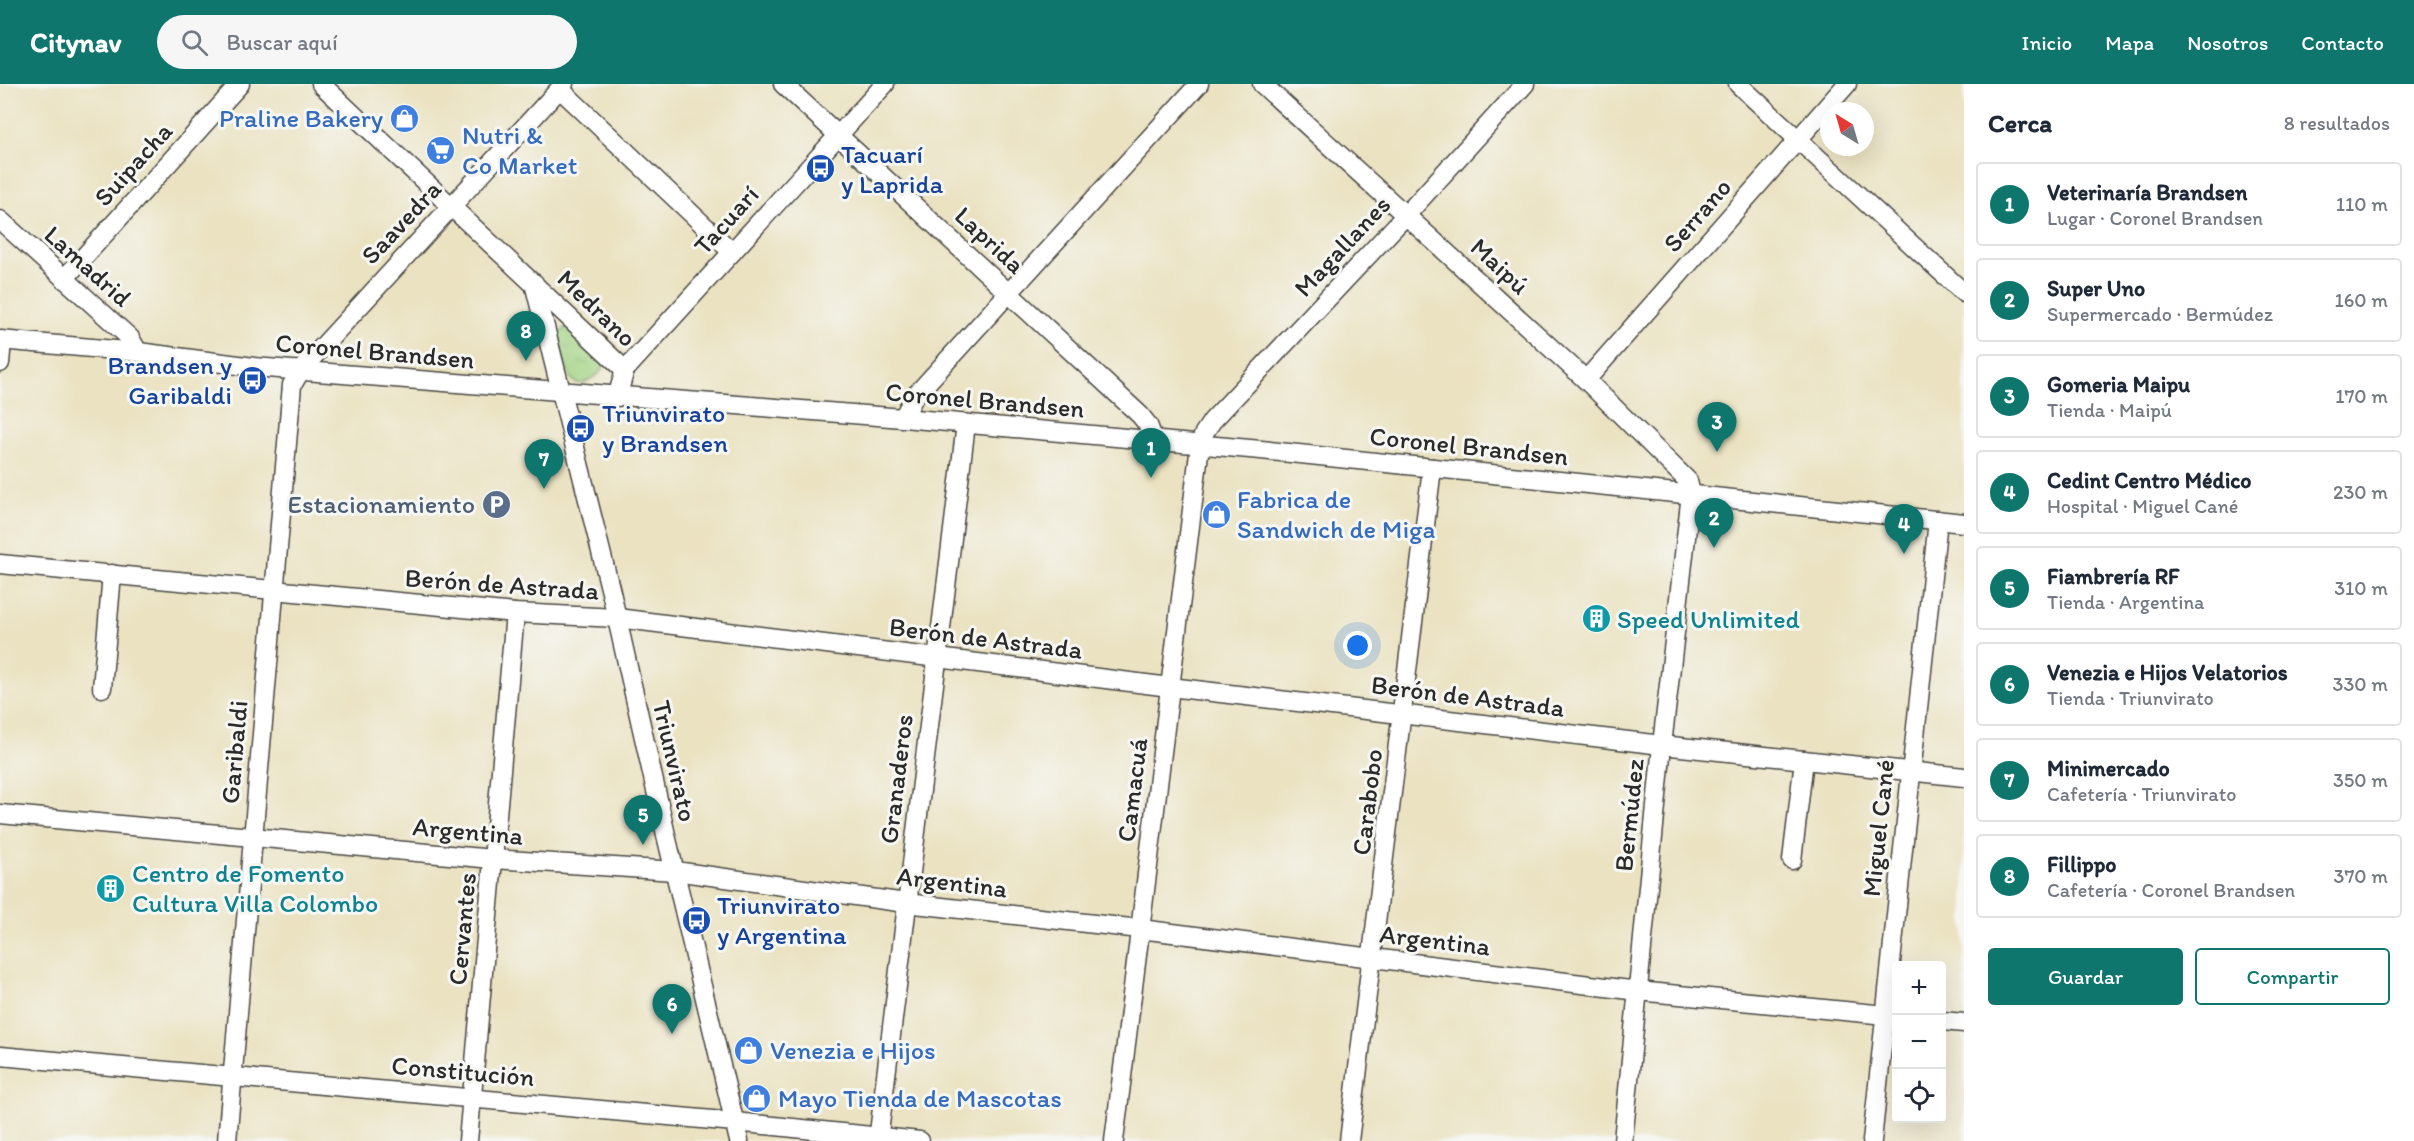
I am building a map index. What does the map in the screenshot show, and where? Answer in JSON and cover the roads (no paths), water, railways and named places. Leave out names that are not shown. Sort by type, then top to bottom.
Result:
[{"type":"street","name":"Suipacha","points":[[64,279],[240,84]]},
{"type":"street","name":"Medrano","points":[[321,84],[625,370]]},
{"type":"street","name":"Laprida","points":[[783,84],[1140,415],[1148,425],[1154,441]]},
{"type":"street","name":"Tacuarí","points":[[618,397],[625,370],[885,84]]},
{"type":"street","points":[[903,418],[914,397],[1199,84]]},
{"type":"street","name":"Maipú","points":[[1262,84],[1407,214],[1586,380],[1682,473],[1688,481],[1691,494]]},
{"type":"street","name":"Magallanes","points":[[1200,445],[1212,421],[1407,214],[1525,84]]},
{"type":"street","points":[[1738,84],[1964,292]]},
{"type":"street","name":"Serrano","points":[[1586,380],[1847,84]]},
{"type":"street","name":"Saavedra","points":[[301,370],[562,86]]},
{"type":"street","points":[[562,86],[732,252]]},
{"type":"street","name":"Lamadrid","points":[[0,220],[130,338],[138,352]]},
{"type":"street","name":"Medrano","points":[[534,283],[562,392]]},
{"type":"street","points":[[0,363],[1,340]]},
{"type":"street","name":"Coronel Brandsen","points":[[1,340],[138,352],[254,367],[903,418],[1200,445],[1964,523]]},
{"type":"street","name":"Garibaldi","points":[[227,1141],[292,385],[301,370]]},
{"type":"street","name":"Triunvirato","points":[[562,392],[739,1141]]},
{"type":"street","name":"Granaderos","points":[[878,1138],[966,424]]},
{"type":"street","name":"Camacuá","points":[[1114,1141],[1200,445]]},
{"type":"street","name":"Carabobo","points":[[1349,1141],[1432,468]]},
{"type":"street","name":"Bermúdez","points":[[1623,1141],[1662,745],[1691,494]]},
{"type":"street","name":"Miguel Cané","points":[[1872,1141],[1891,1015],[1909,771],[1938,520]]},
{"type":"street","name":"Berón de Astrada","points":[[0,564],[515,613],[617,618],[1170,687],[1662,745],[1964,777]]},
{"type":"street","points":[[102,688],[112,574]]},
{"type":"street","name":"Cervantes","points":[[468,1141],[515,613]]},
{"type":"street","points":[[1792,860],[1804,760]]},
{"type":"street","name":"Argentina","points":[[0,814],[493,860],[675,872],[906,903],[1140,929],[1638,991],[1891,1015]]},
{"type":"street","points":[[1946,1021],[1964,1023]]},
{"type":"street","name":"Constitución","points":[[0,1056],[233,1075],[920,1141]]},
{"type":"place","name":"Praline Bakery","points":[[404,118]]},
{"type":"place","name":"Nutri & Co Market","points":[[441,150]]},
{"type":"place","name":"Tacuarí y Laprida","points":[[820,169]]},
{"type":"place","name":"Fillippo","points":[[526,361]]},
{"type":"place","name":"Brandsen y Garibaldi","points":[[253,380]]},
{"type":"place","name":"Triunvirato y Brandsen","points":[[581,428]]},
{"type":"place","name":"Gomeria Maipu","points":[[1717,452]]},
{"type":"place","name":"Veterinaría Brandsen","points":[[1151,478]]},
{"type":"place","name":"Minimercado","points":[[544,489]]},
{"type":"place","name":"Estacionamiento","points":[[496,504]]},
{"type":"place","name":"Fabrica de Sandwich de Miga","points":[[1216,514]]},
{"type":"place","name":"Super Uno","points":[[1714,548]]},
{"type":"place","name":"Cedint Centro Médico","points":[[1904,554]]},
{"type":"place","name":"Speed Unlimited","points":[[1596,619]]},
{"type":"place","name":"Fiambrería RF","points":[[643,845]]},
{"type":"place","name":"Centro de Fomento Cultura Villa Colombo","points":[[111,888]]},
{"type":"place","name":"Triunvirato y Argentina","points":[[696,920]]},
{"type":"place","name":"Venezia e Hijos Velatorios","points":[[672,1034]]},
{"type":"place","name":"Venezia e Hijos","points":[[749,1050]]},
{"type":"place","name":"Mayo Tienda de Mascotas","points":[[757,1098]]}]
